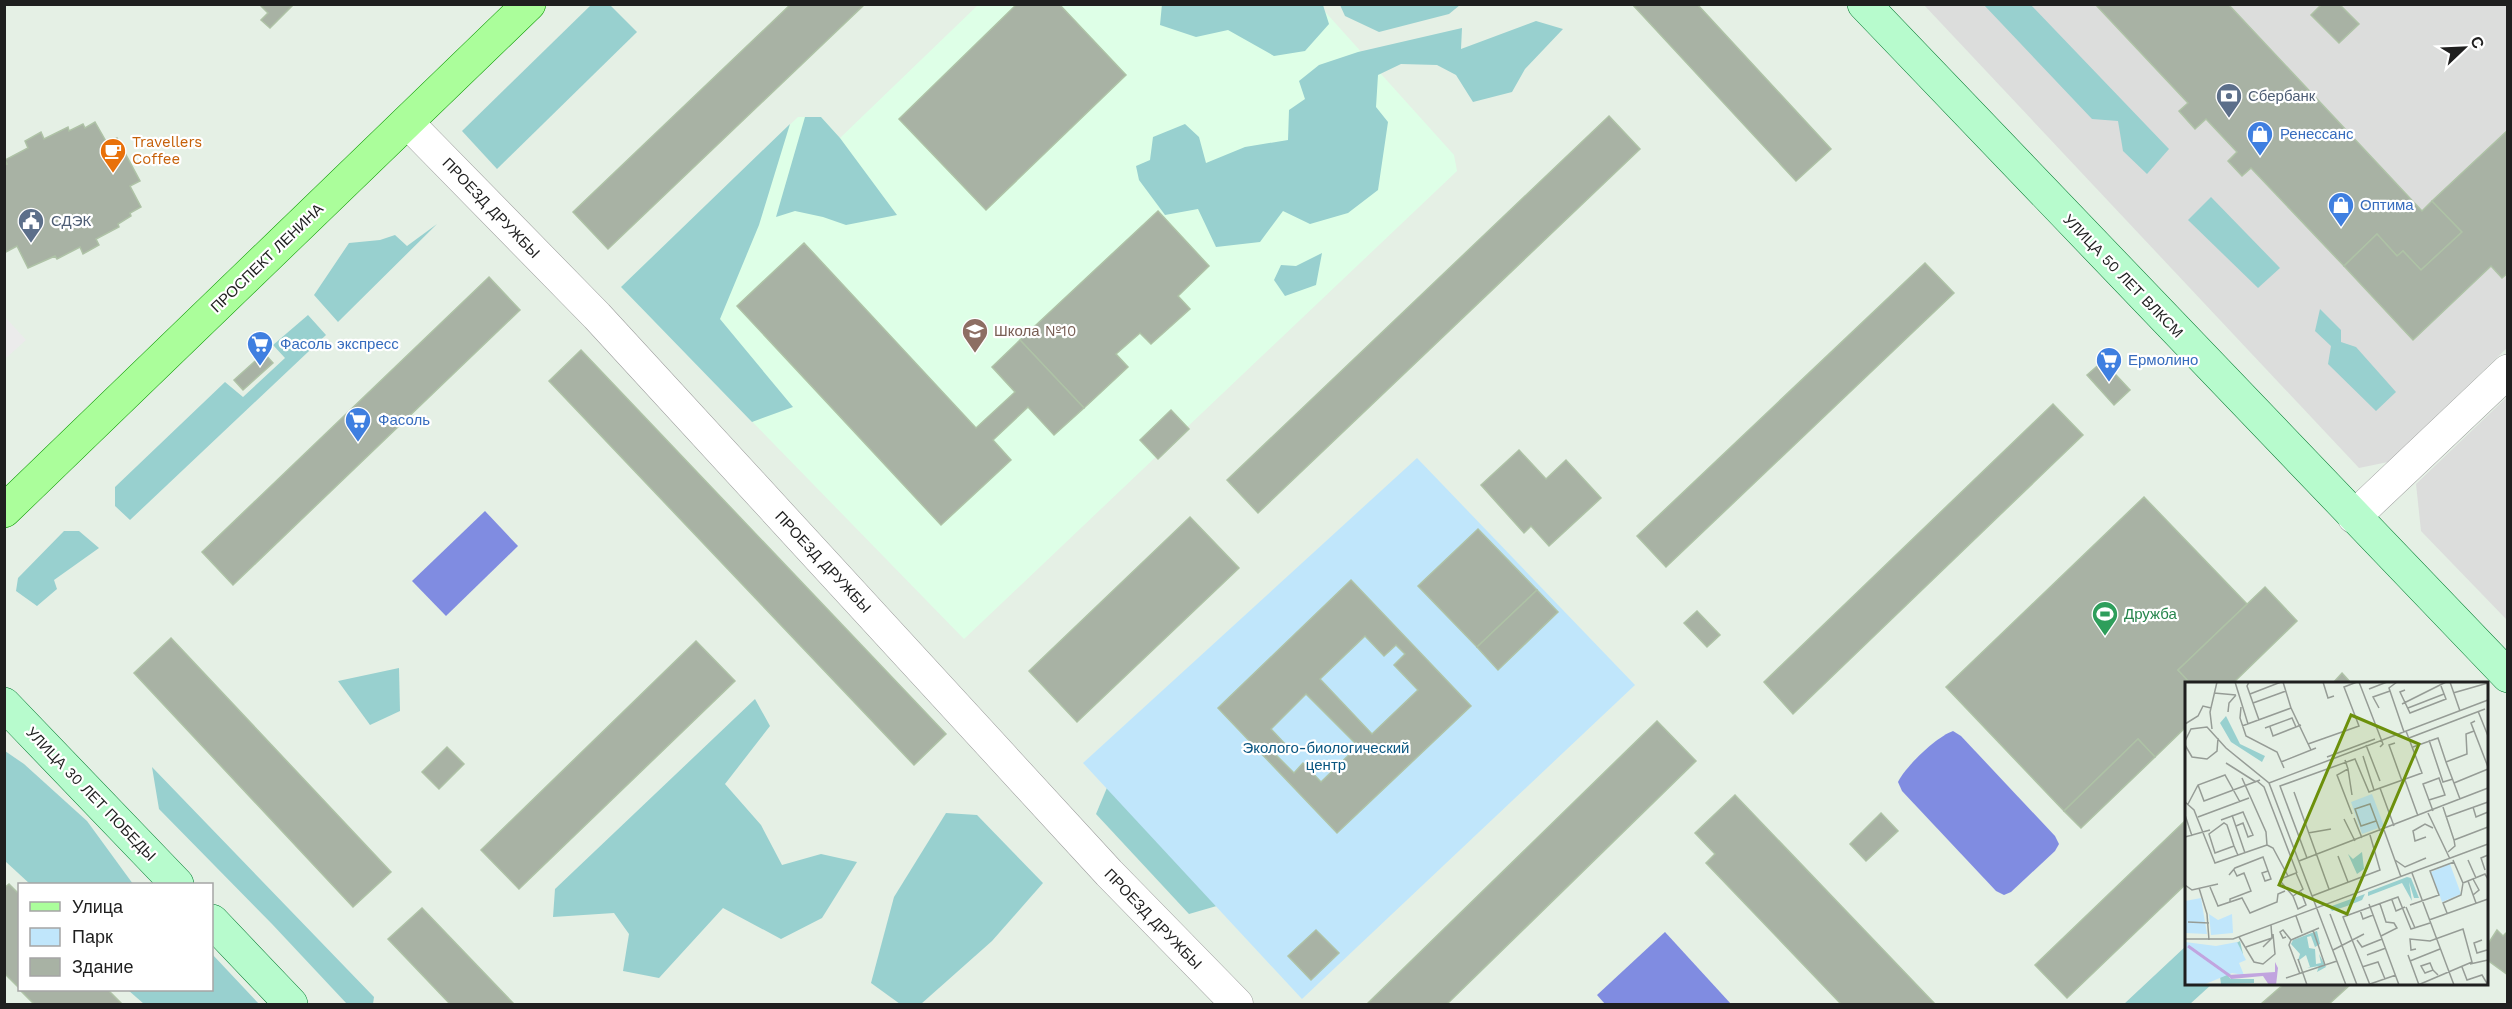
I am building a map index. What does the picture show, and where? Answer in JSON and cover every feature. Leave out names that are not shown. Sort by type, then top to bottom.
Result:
[{"type":"main road","name":"ПРОСПЕКТ ЛЕНИНА","points":[[4,511],[529,4]]},
{"type":"main road","name":"УЛИЦА 50 ЛЕТ ВЛКСМ","points":[[1864,4],[2508,676]]},
{"type":"main road","name":"УЛИЦА 30 ЛЕТ ПОБЕДЫ","points":[[4,704],[175,883]]},
{"type":"main road","points":[[213,922],[291,1005]]},
{"type":"street","name":"ПРОЕЗД ДРУЖБЫ","points":[[407,122],[597,316],[1109,873],[1237,1005]]},
{"type":"street","points":[[2355,517],[2508,371]]},
{"type":"shaded area","points":[[1162,4],[1323,5],[1329,24],[1305,51],[1274,56],[1228,30],[1196,37],[1160,25]]},
{"type":"shaded area","points":[[591,5],[610,5],[637,32],[497,169],[462,131]]},
{"type":"shaded area","name":"Школа №10","points":[[978,5],[1319,5],[1454,155],[1457,171],[964,639],[621,287],[798,117],[821,117],[840,138]]},
{"type":"shaded area","points":[[1340,5],[1460,5],[1449,14],[1379,32],[1345,16]]},
{"type":"shaded area","points":[[1924,5],[2507,5],[2507,348],[2388,462],[2359,468]]},
{"type":"shaded area","points":[[1984,5],[2031,5],[2169,149],[2147,174],[2123,151],[2118,121],[2092,119]]},
{"type":"shaded area","points":[[1536,21],[1563,29],[1525,69],[1512,92],[1473,102],[1456,75],[1437,65],[1401,64],[1378,75],[1376,107],[1388,122],[1378,190],[1348,213],[1310,224],[1283,211],[1260,242],[1216,247],[1198,209],[1165,215],[1139,180],[1136,166],[1150,160],[1153,137],[1185,124],[1199,137],[1206,163],[1245,147],[1288,140],[1289,110],[1305,99],[1299,81],[1319,65],[1358,52],[1462,28],[1461,49]]},
{"type":"shaded area","points":[[805,117],[821,117],[840,138],[897,215],[846,225],[795,211],[776,217]]},
{"type":"shaded area","points":[[790,124],[759,225],[720,319],[793,407],[752,422],[621,287]]},
{"type":"shaded area","points":[[2211,197],[2280,268],[2258,288],[2188,220]]},
{"type":"shaded area","points":[[437,224],[338,322],[314,295],[349,243],[380,240],[395,235],[407,246]]},
{"type":"shaded area","points":[[1322,253],[1316,285],[1285,296],[1274,280],[1281,265],[1296,266]]},
{"type":"shaded area","points":[[2320,309],[2341,330],[2341,342],[2356,347],[2396,392],[2376,411],[2328,364],[2331,346],[2315,331]]},
{"type":"shaded area","points":[[308,315],[326,335],[130,520],[115,506],[115,487],[225,382],[243,397],[285,358],[273,345]]},
{"type":"shaded area","points":[[5,317],[26,340],[4,359]]},
{"type":"shaded area","points":[[2507,397],[2507,620],[2421,531],[2416,484]]},
{"type":"shaded area","points":[[485,511],[518,546],[446,616],[412,581]]},
{"type":"shaded area","points":[[64,531],[79,531],[99,548],[54,580],[57,589],[37,606],[16,591],[18,578]]},
{"type":"shaded area","points":[[399,668],[400,711],[370,725],[338,681]]},
{"type":"shaded area","points":[[755,699],[770,726],[725,784],[761,825],[782,865],[821,854],[857,862],[822,918],[781,939],[723,908],[659,978],[623,971],[629,934],[614,913],[553,917],[555,889]]},
{"type":"shaded area","points":[[1953,731],[1961,736],[2055,836],[2059,844],[2055,851],[2011,892],[2004,895],[1996,891],[1902,791],[1898,782],[1922,753],[1938,739]]},
{"type":"shaded area","points":[[5,751],[24,764],[87,821],[132,883],[29,883],[5,861]]},
{"type":"shaded area","points":[[1119,759],[1251,896],[1189,914],[1096,814]]},
{"type":"shaded area","points":[[152,767],[374,997],[373,1004],[347,1004],[159,809]]},
{"type":"shaded area","points":[[946,813],[977,815],[1043,883],[992,941],[921,1004],[900,1004],[871,983],[894,897]]},
{"type":"shaded area","points":[[1665,932],[1731,1004],[1605,1004],[1597,995]]},
{"type":"shaded area","points":[[2185,947],[2185,985],[2211,985],[2190,1004],[2124,1004]]},
{"type":"shaded area","points":[[213,955],[259,1004],[144,1004],[129,991],[213,991]]},
{"type":"green space","name":"Эколого-биологический центр","points":[[1417,458],[1635,685],[1302,999],[1083,763]]},
{"type":"building","points":[[259,4],[294,4],[270,28],[261,20],[268,13]]},
{"type":"building","points":[[791,4],[865,4],[608,249],[573,212]]},
{"type":"building","points":[[1017,4],[1059,4],[1126,75],[986,210],[899,119]]},
{"type":"building","points":[[1632,4],[1697,4],[1831,149],[1796,181]]},
{"type":"building","points":[[2095,4],[2228,4],[2422,211],[2432,201],[2462,232],[2421,270],[2403,251],[2397,256],[2377,234],[2344,266],[2251,168],[2242,176],[2228,161],[2237,152],[2206,119],[2195,129],[2179,111],[2188,103]]},
{"type":"building","points":[[2322,4],[2339,4],[2359,24],[2339,43],[2311,15]]},
{"type":"building","points":[[1609,116],[1640,149],[1258,513],[1227,480]]},
{"type":"building","points":[[95,122],[107,143],[117,138],[140,181],[130,186],[141,207],[130,213],[131,216],[118,224],[119,227],[96,239],[99,245],[83,254],[80,247],[57,259],[55,256],[28,268],[17,246],[6,252],[4,248],[4,165],[7,164],[5,160],[28,148],[25,141],[41,132],[44,139],[68,127],[69,131],[83,124],[85,128]]},
{"type":"building","points":[[2508,130],[2508,273],[2502,278],[2491,266],[2413,340],[2344,266],[2377,234],[2397,256],[2403,251],[2421,270],[2462,232],[2432,201]]},
{"type":"building","points":[[1158,211],[1209,266],[1178,296],[1190,309],[1151,344],[1140,333],[1116,354],[1128,367],[1084,408],[1020,340]]},
{"type":"building","points":[[804,243],[976,428],[1015,392],[992,367],[1020,340],[1084,408],[1054,435],[1028,407],[993,440],[1011,460],[941,525],[737,306]]},
{"type":"building","points":[[1925,263],[1954,293],[1666,567],[1637,536]]},
{"type":"building","points":[[489,277],[520,310],[233,585],[202,552]]},
{"type":"building","points":[[581,350],[946,734],[914,765],[549,381]]},
{"type":"building","points":[[264,353],[273,363],[243,390],[234,380]]},
{"type":"building","name":"Ермолино","points":[[2103,361],[2130,390],[2114,405],[2087,375]]},
{"type":"building","points":[[2053,404],[2083,435],[1793,714],[1764,682]]},
{"type":"building","points":[[1171,410],[1189,429],[1158,459],[1140,440]]},
{"type":"building","points":[[1519,450],[1546,479],[1566,460],[1601,498],[1549,546],[1531,526],[1524,533],[1481,485]]},
{"type":"building","name":"Дружба","points":[[2144,497],[2247,604],[2178,670],[2189,682],[2185,682],[2185,728],[2155,757],[2138,739],[2064,811],[1946,687]]},
{"type":"building","points":[[1190,517],[1239,568],[1077,722],[1029,671]]},
{"type":"building","points":[[1478,529],[1537,590],[1477,647],[1418,586]]},
{"type":"building","points":[[1351,580],[1471,706],[1337,833],[1218,708]],"holes":[[[1365,636],[1384,656],[1396,645],[1405,654],[1394,665],[1418,690],[1372,734],[1320,679]],[[1306,694],[1358,746],[1321,782],[1303,763],[1294,773],[1276,755],[1286,745],[1271,729]]]},
{"type":"building","points":[[2265,587],[2297,621],[2234,682],[2189,682],[2178,670]]},
{"type":"building","points":[[1537,590],[1558,612],[1498,670],[1477,647]]},
{"type":"building","points":[[1697,611],[1720,635],[1707,647],[1684,623]]},
{"type":"building","points":[[171,638],[391,872],[353,907],[134,673]]},
{"type":"building","points":[[696,641],[735,681],[519,889],[481,850]]},
{"type":"building","points":[[2342,673],[2350,682],[2334,682]]},
{"type":"building","points":[[1657,721],[1696,761],[1447,1004],[1367,1004]]},
{"type":"building","points":[[2138,739],[2155,757],[2081,828],[2064,811]]},
{"type":"building","points":[[447,747],[464,764],[439,789],[422,772]]},
{"type":"building","points":[[1735,795],[1935,1004],[1841,1004],[1706,863],[1715,854],[1695,833]]},
{"type":"building","points":[[1881,813],[1898,831],[1866,861],[1850,844]]},
{"type":"building","points":[[2185,821],[2185,885],[2067,998],[2035,965]]},
{"type":"building","points":[[9,884],[18,893],[18,987],[4,973],[4,888]]},
{"type":"building","points":[[422,908],[514,1004],[450,1004],[388,939]]},
{"type":"building","points":[[1316,930],[1339,953],[1311,980],[1288,956]]},
{"type":"building","points":[[2497,930],[2503,936],[2508,931],[2508,975],[2488,960],[2488,944]]},
{"type":"building","points":[[2283,985],[2350,985],[2329,1004],[2261,1004]]},
{"type":"building","points":[[21,991],[109,991],[122,1004],[34,1004]]},
{"type":"place","name":"Сбербанк","points":[[2229,119]]},
{"type":"place","name":"Ренессанс","points":[[2260,157]]},
{"type":"place","name":"Travellers Coffee","points":[[113,174]]},
{"type":"place","name":"Оптима","points":[[2341,228]]},
{"type":"place","name":"СДЭК","points":[[31,244]]},
{"type":"place","name":"Школа №10","points":[[975,354]]},
{"type":"place","name":"Фасоль экспресс","points":[[260,367]]},
{"type":"place","name":"Ермолино","points":[[2109,383]]},
{"type":"place","name":"Фасоль","points":[[358,443]]},
{"type":"place","name":"Дружба","points":[[2105,637]]}]
